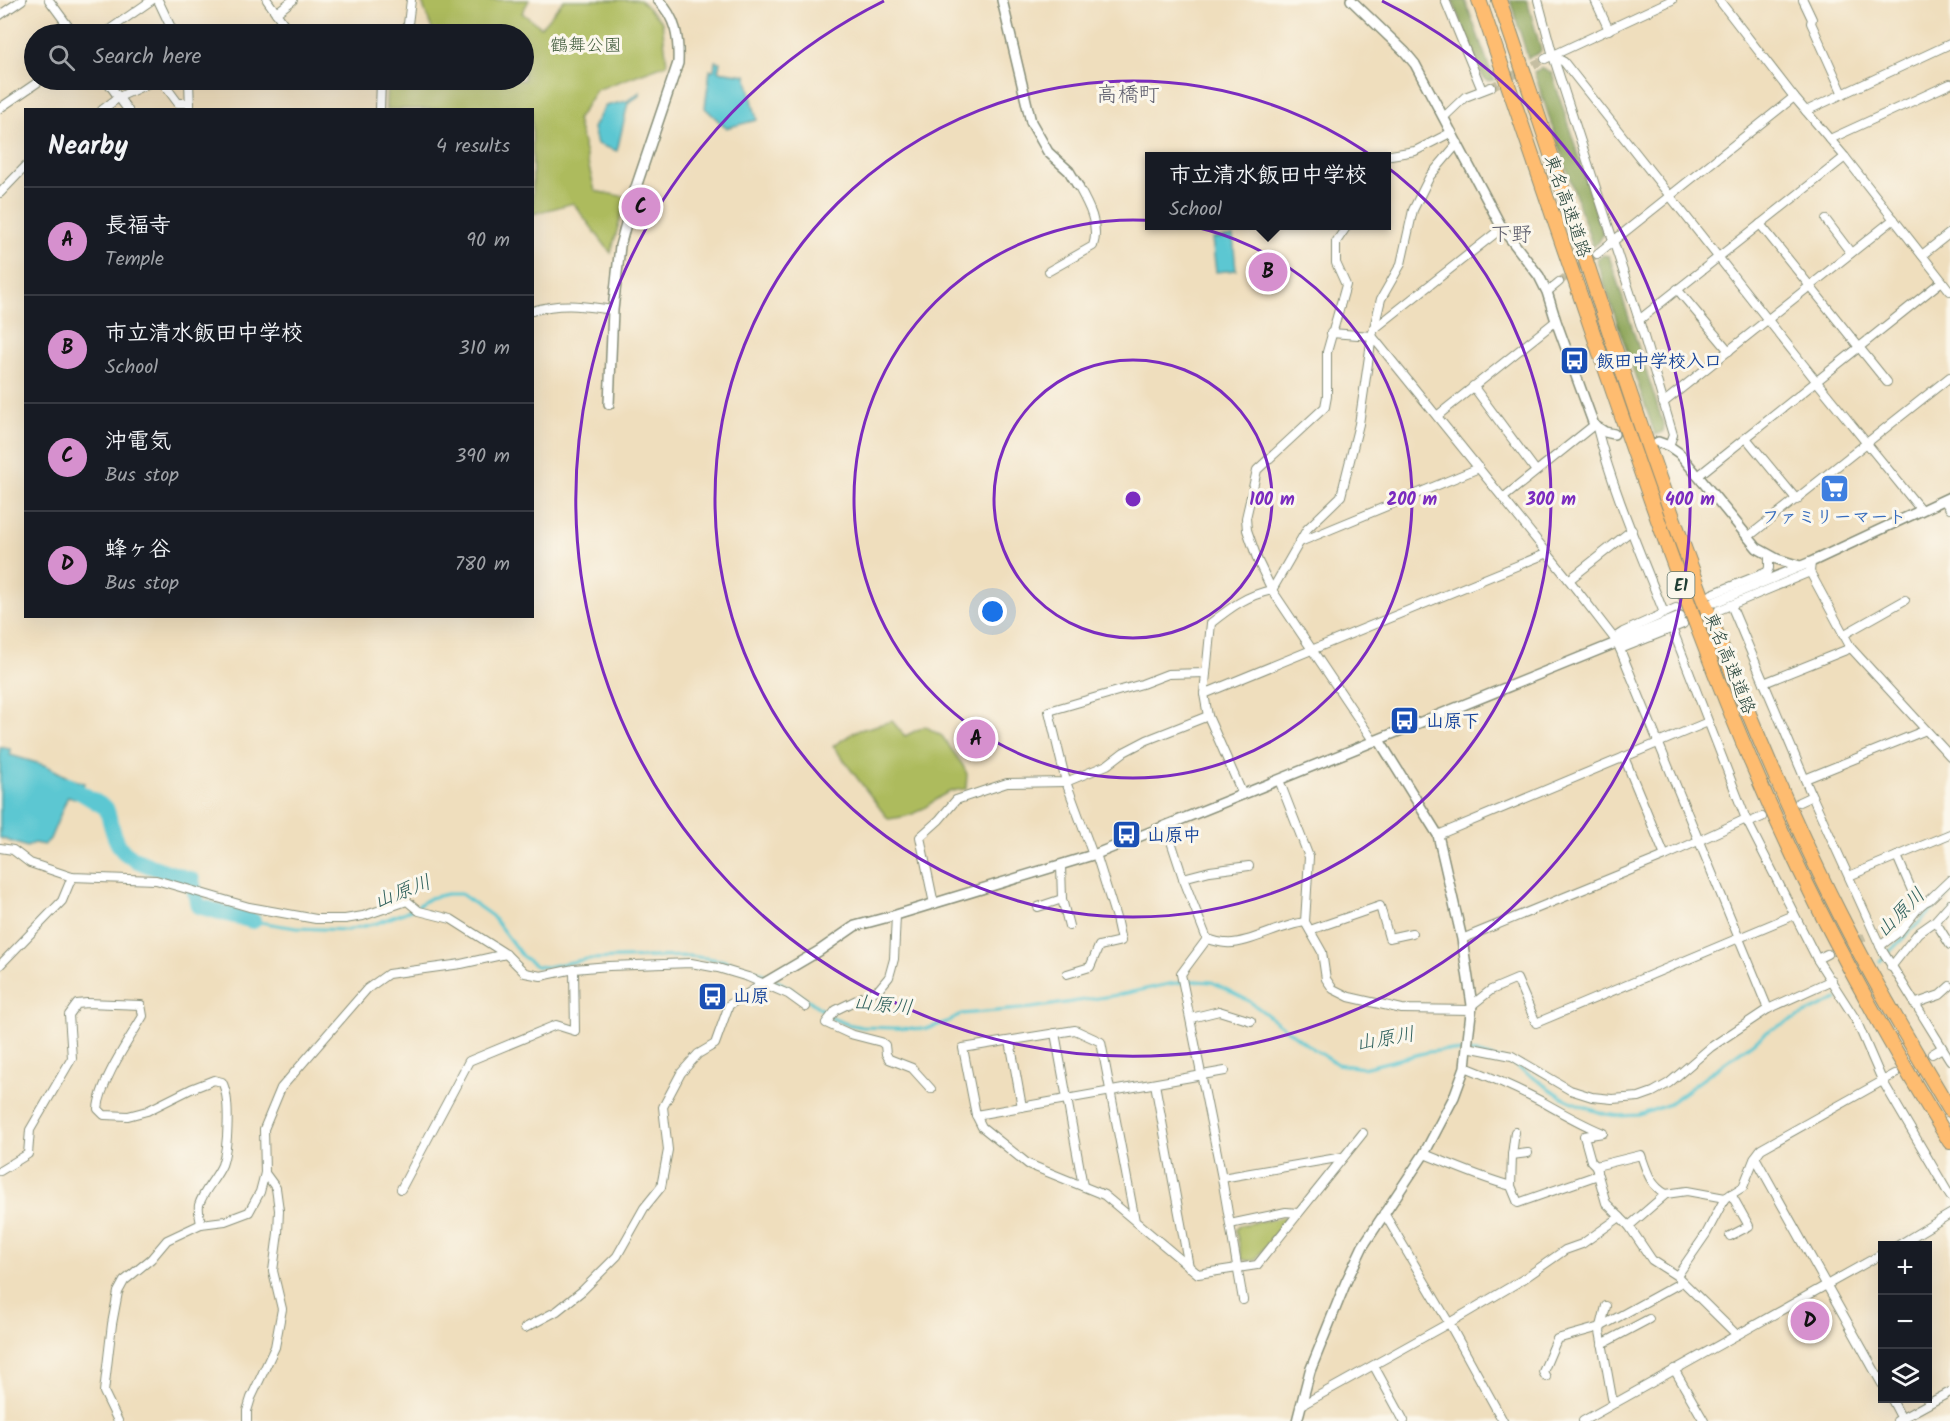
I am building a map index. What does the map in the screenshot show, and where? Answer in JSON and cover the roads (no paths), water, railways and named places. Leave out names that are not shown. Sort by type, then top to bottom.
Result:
[{"type":"highway","name":"東名高速道路","points":[[1478,0],[1643,480],[1696,627],[1744,746],[1832,936],[1906,1071],[1950,1142]]},
{"type":"highway","name":"東名高速道路","points":[[1499,0],[1608,327],[1716,632],[1759,739],[1847,929],[1883,996],[1950,1110]]},
{"type":"street","points":[[0,15],[22,0]]},
{"type":"street","points":[[49,0],[67,24]]},
{"type":"street","points":[[118,24],[152,0]]},
{"type":"street","points":[[158,0],[169,24]]},
{"type":"street","points":[[267,0],[284,24]]},
{"type":"street","points":[[276,13],[293,0]]},
{"type":"street","points":[[408,24],[411,0]]},
{"type":"street","points":[[609,404],[613,310],[620,246],[635,190],[678,63],[679,41],[674,21],[658,0]]},
{"type":"street","points":[[1002,0],[1031,122],[1048,153],[1069,171],[1090,207],[1096,236],[1094,246],[1049,271]]},
{"type":"street","points":[[1351,0],[1415,64],[1502,228],[1539,276],[1547,292],[1664,613]]},
{"type":"street","points":[[1445,0],[1482,90]]},
{"type":"street","points":[[1538,0],[1549,58],[1639,320],[1664,404],[1673,435],[1669,446]]},
{"type":"street","points":[[1595,0],[1609,30]]},
{"type":"street","points":[[1549,58],[1672,0]]},
{"type":"street","points":[[1719,0],[1950,291]]},
{"type":"street","points":[[1803,0],[1843,94]]},
{"type":"street","points":[[1806,111],[1949,47]]},
{"type":"street","points":[[1549,58],[1564,62],[1817,382],[1922,510]]},
{"type":"street","points":[[1830,139],[1950,84]]},
{"type":"street","points":[[1444,117],[1465,97],[1491,87]]},
{"type":"street","points":[[0,108],[26,90]]},
{"type":"street","points":[[114,90],[127,108]]},
{"type":"street","points":[[105,108],[119,97],[134,90]]},
{"type":"street","points":[[168,90],[178,103],[190,106],[189,90]]},
{"type":"street","points":[[380,108],[381,90]]},
{"type":"street","points":[[1597,254],[1794,97]]},
{"type":"street","points":[[1391,155],[1415,151],[1452,132]]},
{"type":"street","points":[[1243,795],[1208,716],[1204,694],[1211,623],[1237,602],[1272,590],[1307,529],[1341,496],[1359,424],[1380,299],[1401,264],[1413,210],[1430,176],[1458,143]]},
{"type":"street","points":[[1639,320],[1845,157]]},
{"type":"street","points":[[0,193],[24,168]]},
{"type":"street","points":[[1664,404],[1894,219]]},
{"type":"street","points":[[1826,220],[1851,253]]},
{"type":"street","points":[[1760,224],[1887,382]]},
{"type":"street","points":[[1331,333],[1373,333],[1502,228]]},
{"type":"street","points":[[1297,1421],[1324,1334],[1363,1246],[1424,1154],[1454,1097],[1465,1067],[1472,1007],[1462,939],[1438,835],[1272,590],[1247,530],[1246,518],[1257,470],[1324,407],[1327,396],[1327,352],[1346,285],[1336,263],[1336,242],[1344,230]]},
{"type":"street","points":[[1922,255],[1950,233]]},
{"type":"street","points":[[1698,476],[1942,281]]},
{"type":"street","points":[[1547,292],[1559,282]]},
{"type":"street","points":[[1677,289],[1729,351]]},
{"type":"street","points":[[534,309],[551,305],[574,305],[613,310]]},
{"type":"street","points":[[1437,416],[1556,321]]},
{"type":"street","points":[[1373,333],[1617,643],[1768,1009]]},
{"type":"street","points":[[1748,537],[1950,377]]},
{"type":"street","points":[[1473,386],[1536,471]]},
{"type":"street","points":[[1596,427],[1614,435]]},
{"type":"street","points":[[1503,498],[1596,427]]},
{"type":"street","points":[[1746,438],[1797,500]]},
{"type":"street","points":[[1658,442],[1679,453],[1757,548],[1769,555],[1800,566],[1810,567]]},
{"type":"street","points":[[1299,542],[1479,468]]},
{"type":"street","points":[[1715,602],[1731,605],[1947,498],[1950,509]]},
{"type":"street","points":[[1569,580],[1632,530]]},
{"type":"street","points":[[1204,694],[1548,554]]},
{"type":"street","points":[[1715,602],[1767,572],[1770,568],[1769,555]]},
{"type":"street","points":[[1715,602],[1800,566]]},
{"type":"street","points":[[1810,567],[1851,648],[1950,756]]},
{"type":"street","points":[[1843,635],[1905,600]]},
{"type":"street","points":[[1731,605],[1812,796],[1849,876],[1869,935],[1881,948],[1950,1060]]},
{"type":"street","points":[[1617,643],[1623,632],[1664,613],[1680,616]]},
{"type":"street","points":[[1617,643],[1672,628],[1680,616]]},
{"type":"street","points":[[525,1328],[566,1304],[617,1256],[644,1208],[661,1187],[668,1150],[663,1107],[681,1073],[698,1054],[716,1044],[729,1005],[819,951],[855,926],[1094,855],[1680,616]]},
{"type":"street","points":[[1672,628],[1747,821],[1817,959],[1856,1020],[1882,1080],[1950,1196]]},
{"type":"street","points":[[1764,683],[1851,648]]},
{"type":"street","points":[[1067,974],[1090,968],[1100,946],[1121,941],[1116,918],[1066,782],[1049,711],[1142,684],[1168,674],[1206,673]]},
{"type":"street","points":[[934,903],[920,837],[956,800],[1006,783],[1066,782],[1107,765],[1124,752],[1147,740],[1208,716]]},
{"type":"street","points":[[1438,835],[1708,722]]},
{"type":"street","points":[[1805,779],[1926,730]]},
{"type":"street","points":[[1624,757],[1665,856]]},
{"type":"street","points":[[1279,780],[1309,857],[1308,926],[1322,952],[1326,979],[1333,989],[1349,997],[1402,1009],[1472,1007],[1491,990],[1517,979],[1536,1023],[1794,915]]},
{"type":"street","points":[[1799,802],[1812,796]]},
{"type":"street","points":[[1462,939],[1747,821],[1762,817]]},
{"type":"street","points":[[1166,826],[1207,939]]},
{"type":"street","points":[[1849,876],[1950,834]]},
{"type":"street","points":[[0,848],[13,850],[30,863],[72,877],[156,880],[249,907],[315,919],[345,919],[363,916],[407,901],[419,911],[451,919],[506,954],[525,973],[541,976],[574,969],[691,963],[748,977],[788,994],[806,1007]]},
{"type":"street","points":[[1898,856],[1919,907]]},
{"type":"street","points":[[1061,866],[1062,898],[1069,926]]},
{"type":"street","points":[[1183,878],[1210,871],[1249,866]]},
{"type":"street","points":[[0,965],[62,901],[72,877]]},
{"type":"street","points":[[1881,948],[1900,931],[1919,907],[1950,880]]},
{"type":"street","points":[[1038,907],[1062,898]]},
{"type":"street","points":[[1890,965],[1918,933],[1935,921],[1950,904]]},
{"type":"street","points":[[1207,939],[1238,943],[1289,924],[1308,926],[1380,906],[1389,938],[1412,933]]},
{"type":"street","points":[[896,915],[894,959],[889,977],[879,988],[836,1010],[826,1023],[850,1034],[881,1042],[885,1045],[885,1054],[889,1059],[912,1068],[931,1089]]},
{"type":"street","points":[[1935,921],[1950,945]]},
{"type":"street","points":[[1207,939],[1181,974],[1222,1178],[1243,1300]]},
{"type":"street","points":[[118,1421],[104,1392],[112,1324],[118,1292],[123,1281],[151,1259],[167,1240],[201,1224],[225,1221],[249,1212],[260,1192],[265,1173],[264,1130],[282,1088],[367,989],[388,974],[461,964],[506,954]]},
{"type":"street","points":[[1817,959],[1827,954]]},
{"type":"street","points":[[400,1189],[469,1061],[556,1025],[575,1031],[574,969]]},
{"type":"street","points":[[1467,1047],[1512,1056],[1570,1090],[1592,1097],[1612,1099],[1639,1097],[1670,1083],[1711,1047],[1768,1009],[1832,980]]},
{"type":"street","points":[[1914,1004],[1940,995],[1950,986]]},
{"type":"street","points":[[0,1171],[28,1154],[30,1130],[72,1059],[69,1014],[77,1004],[141,1005],[143,1016],[105,1084],[98,1109],[104,1115],[128,1116],[147,1111],[214,1080],[222,1082],[226,1089],[228,1102],[224,1156],[221,1167],[199,1206],[201,1224]]},
{"type":"street","points":[[1191,1018],[1219,1011],[1251,1021]]},
{"type":"street","points":[[1135,1221],[1101,1042],[1075,1030],[963,1048],[976,1115],[982,1126],[1028,1164],[1104,1195],[1198,1274],[1257,1265],[1363,1133]]},
{"type":"street","points":[[1055,1033],[1083,1186]]},
{"type":"street","points":[[1010,1041],[1022,1107]]},
{"type":"street","points":[[1932,1054],[1942,1048]]},
{"type":"street","points":[[1465,1067],[1503,1082],[1579,1124],[1603,1133],[1584,1136],[1591,1161],[1596,1166],[1606,1203],[1629,1226],[1652,1260],[1680,1279],[1737,1335]]},
{"type":"street","points":[[976,1115],[1226,1071]]},
{"type":"street","points":[[1546,1377],[1543,1372],[1557,1340],[1600,1327],[1680,1279],[1728,1196],[1743,1187],[1755,1157],[1761,1149],[1895,1074]]},
{"type":"street","points":[[1155,1084],[1189,1267]]},
{"type":"street","points":[[1515,1132],[1510,1186],[1518,1203],[1598,1175]]},
{"type":"street","points":[[1512,1155],[1528,1153]]},
{"type":"street","points":[[1424,1154],[1482,1178],[1510,1186]]},
{"type":"street","points":[[1596,1166],[1641,1155],[1655,1187],[1666,1194]]},
{"type":"street","points":[[1222,1178],[1343,1157]]},
{"type":"street","points":[[1755,1157],[1878,1377]]},
{"type":"street","points":[[247,1421],[251,1398],[275,1347],[282,1309],[273,1271],[278,1233],[276,1188],[265,1173]]},
{"type":"street","points":[[1629,1226],[1666,1194],[1687,1191],[1728,1196],[1749,1226],[1730,1236]]},
{"type":"street","points":[[1230,1224],[1286,1212],[1298,1213]]},
{"type":"street","points":[[1384,1214],[1449,1323],[1503,1421]]},
{"type":"street","points":[[1905,1241],[1950,1215]]},
{"type":"street","points":[[1300,1406],[1522,1280],[1565,1250],[1582,1244],[1620,1216]]},
{"type":"street","points":[[1583,1421],[1878,1256]]},
{"type":"street","points":[[1606,1306],[1600,1327],[1612,1398],[1615,1403]]},
{"type":"street","points":[[1602,1344],[1649,1319]]},
{"type":"street","points":[[1374,1366],[1404,1421]]},
{"type":"street","points":[[1674,1370],[1704,1421]]},
{"type":"street","points":[[1893,1403],[1901,1420],[1950,1392]]},
{"type":"water","points":[[715,61],[720,62],[718,71],[746,75],[757,120],[726,128],[705,108],[710,70],[714,70]]},
{"type":"water","points":[[640,92],[640,95],[628,103],[617,151],[597,144],[593,128],[605,106],[627,101]]},
{"type":"water","points":[[1233,236],[1236,270],[1216,272],[1212,239]]},
{"type":"water","points":[[0,747],[10,749],[10,755],[47,766],[84,783],[78,799],[68,796],[50,839],[44,845],[34,843],[27,847],[0,838]]},
{"type":"waterway","name":"山原川","points":[[60,784],[68,785],[106,808],[117,841],[129,856],[192,880],[198,906],[253,921]]},
{"type":"waterway","name":"山原川","points":[[1880,961],[1950,892]]},
{"type":"waterway","name":"山原川","points":[[253,921],[296,928],[347,930],[377,923],[411,910],[430,898],[461,894],[492,916],[522,956],[536,966],[546,967],[587,959],[689,956],[721,960],[770,977]]},
{"type":"waterway","name":"山原川","points":[[776,980],[834,1019],[847,1024],[862,1027],[926,1029],[950,1021],[961,1014],[1032,1008],[1118,995],[1169,984],[1212,982],[1249,1001],[1337,1064],[1363,1068],[1428,1052],[1445,1050],[1476,1053],[1513,1064],[1562,1097],[1584,1107],[1619,1116],[1639,1115],[1667,1105],[1770,1030],[1837,999]]},
{"type":"tunnel","points":[[1491,87],[1545,59]]},
{"type":"tunnel","points":[[1559,282],[1597,254]]},
{"type":"tunnel","points":[[1827,954],[1865,937]]},
{"type":"place","name":"沖電気","points":[[641,207]]},
{"type":"place","name":"市立清水飯田中学校","points":[[1268,272]]},
{"type":"place","name":"飯田中学校入口","points":[[1575,361]]},
{"type":"place","name":"ファミリーマート","points":[[1834,488]]},
{"type":"place","name":"山原下","points":[[1405,721]]},
{"type":"place","name":"長福寺","points":[[976,739]]},
{"type":"place","name":"山原中","points":[[1126,835]]},
{"type":"place","name":"山原","points":[[712,996]]},
{"type":"place","name":"蜂ヶ谷","points":[[1810,1321]]},
{"type":"district","name":"高橋町","points":[[1128,94]]},
{"type":"district","name":"下野","points":[[1511,234]]},
{"type":"park label","name":"鶴舞公園","points":[[586,45]]}]
